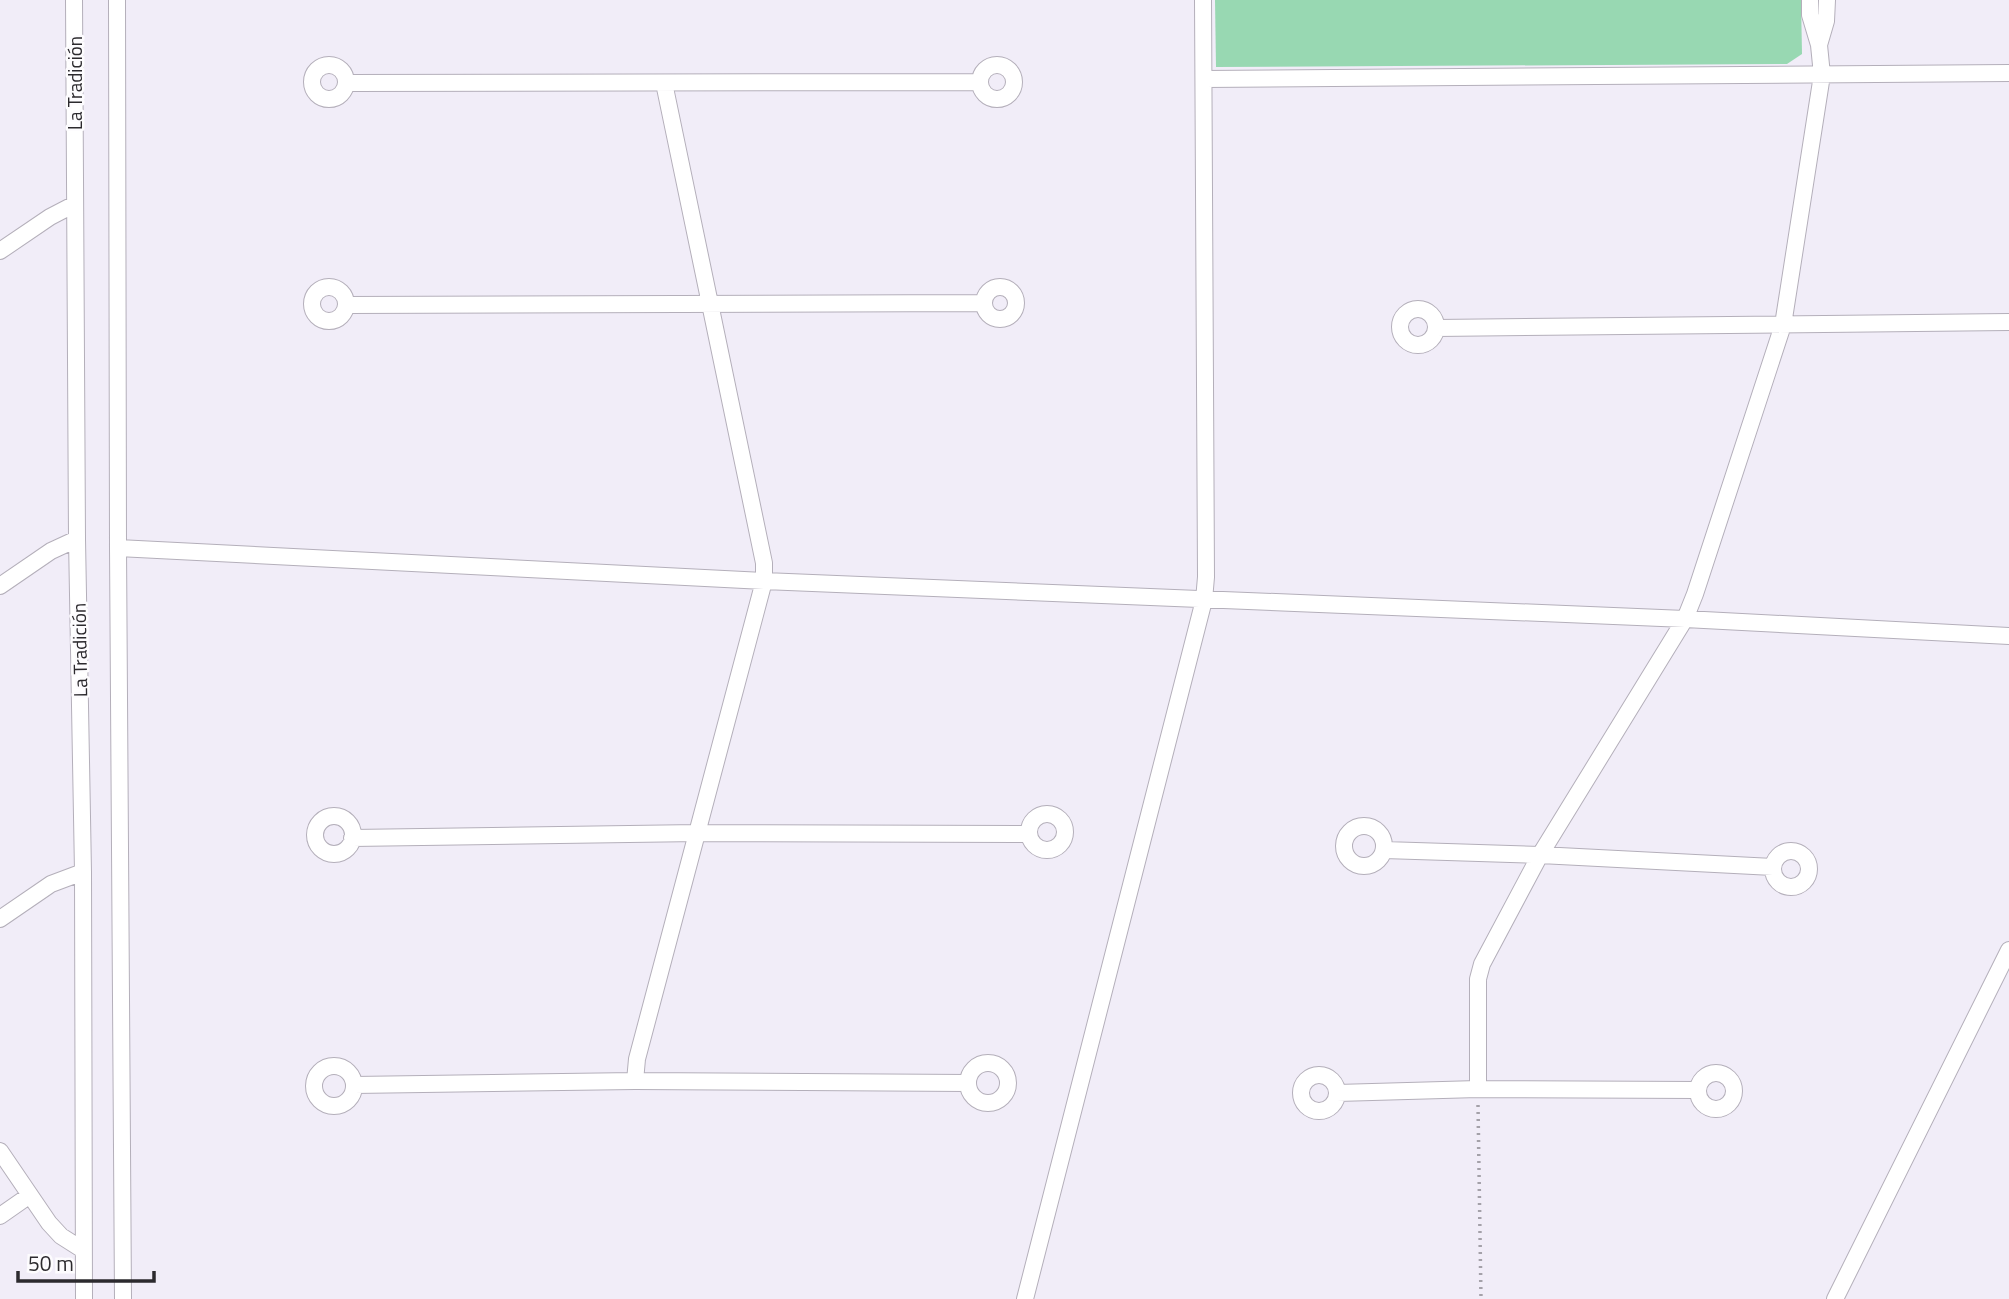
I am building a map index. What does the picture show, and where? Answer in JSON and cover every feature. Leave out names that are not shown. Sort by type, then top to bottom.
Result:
[{"type":"street","name":"La Tradición","points":[[74,0],[77,539],[83,872],[84,1299]]},
{"type":"street","points":[[117,0],[123,1299]]},
{"type":"street","points":[[1025,1299],[1204,600],[1203,0]]},
{"type":"street","points":[[1478,1089],[1478,979],[1482,964],[1540,855],[1685,619],[1783,325],[1822,75],[1819,45],[1810,15],[1810,0]]},
{"type":"street","points":[[1819,45],[1826,21],[1827,0]]},
{"type":"street","points":[[1204,79],[2009,73]]},
{"type":"street","points":[[346,83],[980,82]]},
{"type":"street","points":[[635,1081],[636,1059],[764,581],[764,563],[664,83]]},
{"type":"street","points":[[0,251],[50,217],[75,204]]},
{"type":"street","points":[[346,305],[984,303]]},
{"type":"street","points":[[1436,328],[2009,322]]},
{"type":"street","points":[[0,586],[51,551],[77,539]]},
{"type":"street","points":[[118,548],[764,581],[1685,619],[2009,636]]},
{"type":"street","points":[[352,838],[698,833],[1029,834]]},
{"type":"street","points":[[1384,850],[1773,867]]},
{"type":"street","points":[[0,919],[51,884],[83,872]]},
{"type":"street","points":[[1835,1299],[2009,950]]},
{"type":"street","points":[[354,1085],[635,1081],[968,1083]]},
{"type":"street","points":[[1337,1093],[1478,1089],[1697,1090]]},
{"type":"street","points":[[0,1151],[61,1236],[83,1250]]},
{"type":"street","points":[[0,1216],[30,1195]]},
{"type":"path","points":[[1478,1089],[1481,1299]]},
{"type":"green space","points":[[1215,0],[1801,0],[1802,54],[1787,64],[1216,67]]}]
